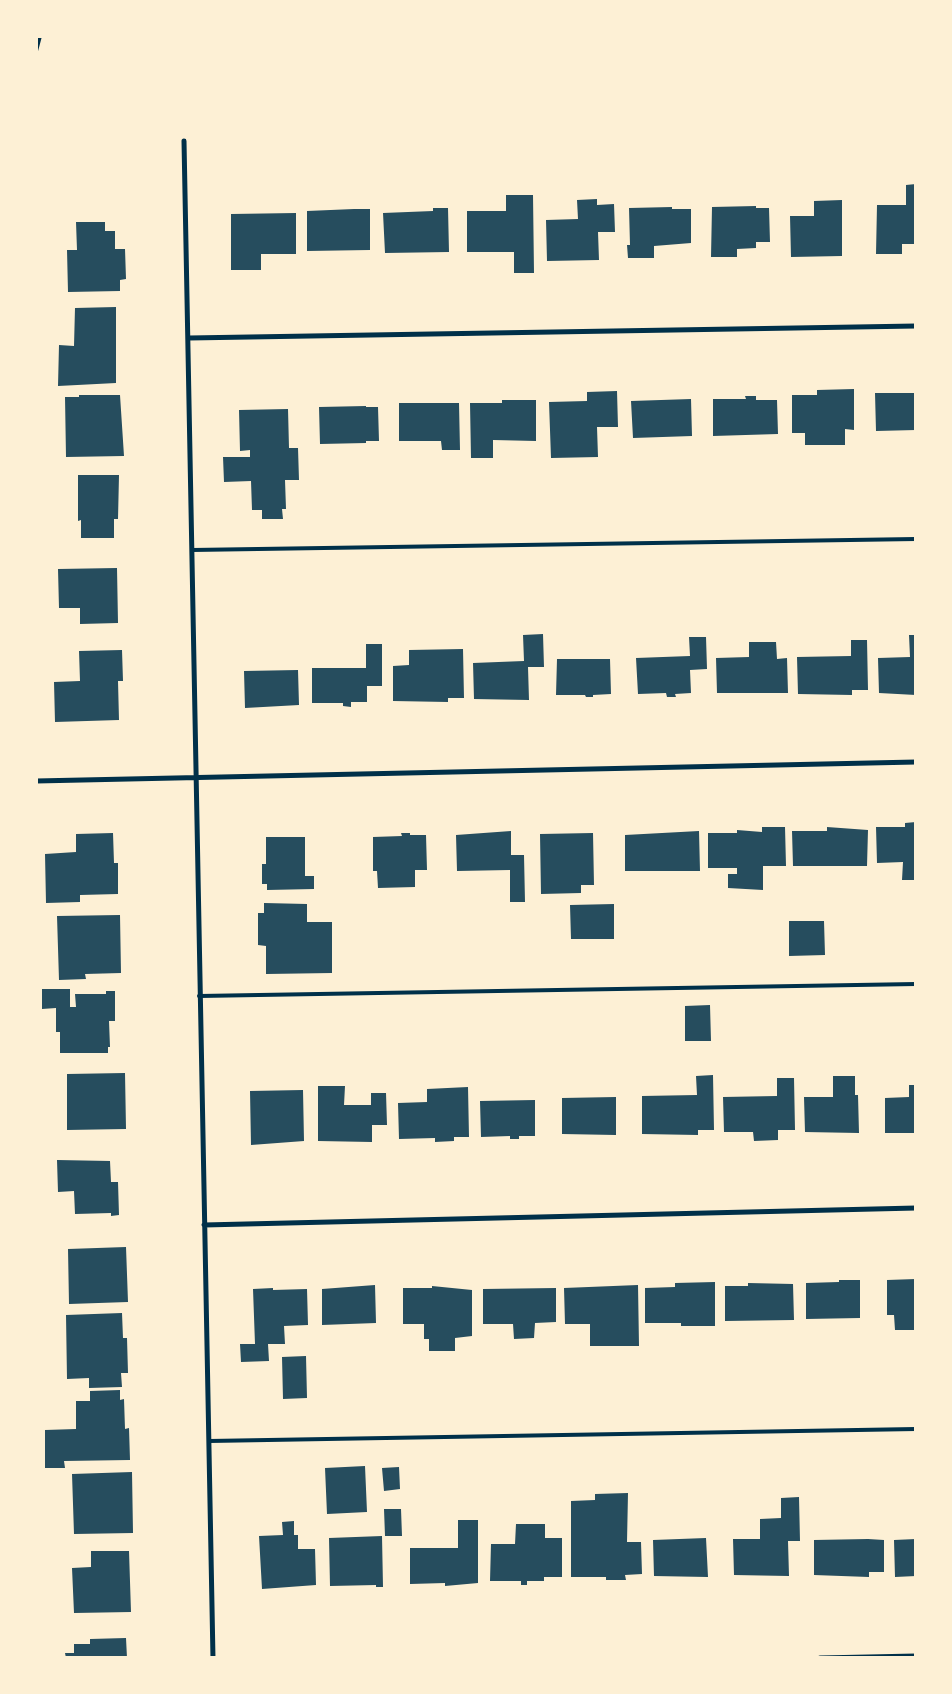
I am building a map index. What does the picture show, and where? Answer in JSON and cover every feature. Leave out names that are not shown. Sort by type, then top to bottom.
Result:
[{"type":"street","points":[[184,141],[213,1658]]},
{"type":"street","points":[[189,338],[916,326]]},
{"type":"street","points":[[36,781],[916,762]]},
{"type":"street","points":[[204,1225],[916,1208]]},
{"type":"street","points":[[820,1658],[916,1656]]},
{"type":"lane","points":[[36,51],[40,36]]},
{"type":"lane","points":[[192,550],[916,539]]},
{"type":"lane","points":[[199,996],[916,984]]},
{"type":"lane","points":[[209,1441],[916,1428]]},
{"type":"building","points":[[916,184],[916,244],[902,244],[902,254],[876,254],[877,205],[906,205],[906,185]]},
{"type":"building","points":[[506,195],[533,195],[534,273],[514,273],[514,252],[467,252],[467,211],[506,211]]},
{"type":"building","points":[[597,199],[597,205],[614,204],[615,232],[598,232],[599,260],[547,261],[546,220],[578,219],[577,200]]},
{"type":"building","points":[[842,200],[842,256],[791,257],[790,216],[814,216],[814,201]]},
{"type":"building","points":[[756,206],[756,208],[769,208],[770,242],[756,242],[756,248],[737,249],[737,257],[711,257],[712,207]]},
{"type":"building","points":[[672,207],[672,209],[691,209],[691,243],[654,246],[654,258],[628,258],[627,245],[630,245],[629,208]]},
{"type":"building","points":[[433,208],[448,208],[449,252],[385,253],[383,213],[433,211]]},
{"type":"building","points":[[370,209],[370,250],[307,251],[307,211]]},
{"type":"building","points":[[296,213],[296,254],[261,254],[261,270],[231,270],[231,214]]},
{"type":"building","points":[[76,222],[105,222],[105,231],[115,231],[115,249],[125,249],[126,279],[120,280],[120,291],[68,292],[67,250],[77,250]]},
{"type":"building","points":[[116,307],[116,383],[58,386],[59,345],[74,346],[75,308]]},
{"type":"building","points":[[854,389],[854,430],[845,429],[845,445],[805,445],[805,433],[792,433],[792,395],[817,395],[817,390]]},
{"type":"building","points":[[617,391],[618,427],[597,427],[598,457],[551,458],[549,402],[587,401],[587,392]]},
{"type":"building","points":[[875,393],[916,393],[916,430],[876,431]]},
{"type":"building","points":[[79,395],[120,395],[124,456],[66,457],[65,397],[79,397]]},
{"type":"building","points":[[745,396],[756,396],[756,400],[777,400],[778,434],[713,436],[713,399],[746,399]]},
{"type":"building","points":[[691,399],[692,436],[633,438],[631,401]]},
{"type":"building","points":[[502,400],[536,400],[536,441],[493,440],[493,458],[471,458],[470,403],[502,403]]},
{"type":"building","points":[[399,403],[459,403],[460,450],[442,450],[441,441],[399,441]]},
{"type":"building","points":[[319,407],[378,407],[379,441],[320,444]]},
{"type":"building","points":[[288,409],[289,448],[298,448],[299,480],[285,480],[286,509],[282,509],[283,519],[262,519],[262,510],[252,510],[251,481],[224,482],[223,457],[250,457],[250,450],[240,451],[239,410]]},
{"type":"building","points":[[78,475],[119,475],[118,519],[114,519],[114,538],[81,538],[81,520],[78,521]]},
{"type":"building","points":[[117,568],[118,623],[80,624],[80,608],[59,608],[58,569]]},
{"type":"building","points":[[543,634],[544,667],[528,667],[529,700],[474,699],[473,663],[524,661],[523,635]]},
{"type":"building","points":[[909,635],[916,635],[916,695],[879,693],[878,658],[910,657]]},
{"type":"building","points":[[689,637],[706,637],[707,669],[690,670],[691,693],[675,694],[676,697],[667,697],[666,693],[638,694],[636,658],[690,656]]},
{"type":"building","points":[[851,640],[867,640],[868,690],[852,690],[852,695],[798,694],[797,657],[851,656]]},
{"type":"building","points":[[749,642],[776,642],[777,659],[787,658],[788,693],[717,693],[716,658],[749,657]]},
{"type":"building","points":[[366,644],[382,644],[382,686],[367,686],[367,702],[351,702],[351,707],[343,706],[343,703],[312,703],[312,668],[366,668]]},
{"type":"building","points":[[463,649],[464,698],[448,698],[448,702],[393,701],[393,666],[409,665],[409,650]]},
{"type":"building","points":[[122,650],[123,681],[118,681],[119,720],[55,722],[54,682],[80,681],[79,651]]},
{"type":"building","points":[[557,659],[610,659],[611,694],[593,695],[593,697],[586,697],[585,695],[556,695]]},
{"type":"building","points":[[298,670],[299,705],[245,708],[244,671]]},
{"type":"building","points":[[916,822],[916,880],[902,880],[903,862],[877,863],[876,827],[905,827],[905,823]]},
{"type":"building","points":[[762,827],[785,827],[786,866],[763,866],[763,890],[728,888],[728,874],[737,874],[737,868],[708,868],[708,833],[737,833],[737,830],[762,832]]},
{"type":"building","points":[[827,827],[868,830],[867,866],[793,866],[792,831],[827,831]]},
{"type":"building","points":[[511,831],[511,855],[524,855],[525,902],[510,902],[510,870],[457,871],[456,835]]},
{"type":"building","points":[[699,831],[700,871],[625,871],[625,835]]},
{"type":"building","points":[[113,833],[114,863],[118,863],[118,894],[80,895],[80,902],[46,903],[45,854],[76,852],[76,834]]},
{"type":"building","points":[[401,833],[426,835],[427,870],[415,870],[415,887],[378,888],[377,871],[373,871],[373,837],[402,836]]},
{"type":"building","points":[[593,833],[594,885],[581,885],[581,893],[541,894],[540,834]]},
{"type":"building","points":[[266,837],[305,837],[305,876],[314,876],[314,889],[267,890],[267,884],[262,884],[262,864],[266,864]]},
{"type":"building","points":[[264,903],[307,904],[307,922],[332,922],[332,973],[266,974],[266,946],[258,945],[258,913],[264,913]]},
{"type":"building","points":[[614,904],[614,939],[571,939],[570,905]]},
{"type":"building","points":[[120,915],[121,973],[85,974],[86,979],[59,980],[57,916]]},
{"type":"building","points":[[789,921],[824,921],[825,955],[789,956]]},
{"type":"building","points":[[42,989],[70,989],[70,1007],[76,1007],[75,994],[106,994],[106,991],[115,991],[115,1021],[109,1021],[110,1047],[108,1047],[108,1053],[60,1053],[60,1032],[56,1032],[56,1008],[42,1009]]},
{"type":"building","points":[[710,1005],[711,1041],[685,1041],[685,1006]]},
{"type":"building","points":[[125,1073],[126,1129],[67,1130],[67,1074]]},
{"type":"building","points":[[713,1075],[714,1130],[698,1130],[698,1135],[642,1134],[642,1096],[697,1095],[696,1076]]},
{"type":"building","points":[[833,1076],[855,1076],[855,1095],[858,1095],[859,1133],[805,1132],[804,1097],[833,1097]]},
{"type":"building","points":[[777,1078],[794,1078],[795,1130],[778,1130],[778,1140],[754,1141],[753,1132],[724,1132],[723,1097],[777,1096]]},
{"type":"building","points":[[909,1085],[916,1085],[916,1133],[885,1133],[885,1098],[909,1097]]},
{"type":"building","points":[[318,1086],[345,1086],[344,1105],[371,1105],[371,1093],[386,1093],[387,1125],[372,1125],[372,1142],[318,1141]]},
{"type":"building","points":[[468,1087],[469,1137],[454,1137],[454,1141],[435,1142],[435,1138],[399,1139],[398,1103],[427,1102],[427,1089]]},
{"type":"building","points":[[303,1090],[304,1141],[251,1145],[250,1091]]},
{"type":"building","points":[[616,1097],[616,1135],[562,1134],[562,1098]]},
{"type":"building","points":[[535,1100],[535,1136],[519,1136],[519,1139],[510,1139],[510,1136],[481,1137],[480,1101]]},
{"type":"building","points":[[57,1160],[110,1161],[111,1182],[118,1182],[119,1215],[111,1216],[111,1213],[75,1214],[74,1191],[58,1192]]},
{"type":"building","points":[[126,1247],[128,1302],[69,1304],[68,1249]]},
{"type":"building","points":[[916,1279],[916,1330],[895,1330],[894,1315],[887,1315],[887,1280]]},
{"type":"building","points":[[839,1280],[860,1280],[860,1318],[806,1319],[806,1283],[839,1282]]},
{"type":"building","points":[[715,1282],[715,1326],[681,1326],[681,1323],[645,1323],[645,1288],[675,1287],[675,1283]]},
{"type":"building","points":[[748,1283],[793,1284],[794,1320],[725,1321],[725,1286],[748,1286]]},
{"type":"building","points":[[375,1285],[376,1323],[322,1325],[322,1289]]},
{"type":"building","points":[[638,1285],[639,1346],[590,1346],[590,1324],[565,1324],[564,1288]]},
{"type":"building","points":[[432,1286],[472,1290],[472,1336],[455,1338],[455,1351],[429,1351],[429,1339],[424,1339],[424,1324],[403,1324],[403,1288],[432,1288]]},
{"type":"building","points":[[273,1288],[273,1290],[307,1289],[308,1325],[284,1326],[285,1344],[268,1344],[269,1361],[241,1362],[240,1344],[255,1344],[253,1289]]},
{"type":"building","points":[[556,1288],[556,1322],[535,1323],[534,1338],[514,1339],[513,1324],[483,1324],[483,1289]]},
{"type":"building","points":[[122,1313],[123,1338],[127,1338],[128,1373],[121,1373],[122,1387],[89,1388],[89,1378],[67,1379],[66,1315]]},
{"type":"building","points":[[306,1356],[307,1398],[283,1399],[282,1357]]},
{"type":"building","points":[[120,1390],[120,1400],[124,1399],[125,1429],[129,1428],[130,1460],[64,1461],[65,1468],[45,1468],[45,1430],[76,1429],[76,1401],[90,1401],[90,1391]]},
{"type":"building","points":[[365,1466],[367,1512],[327,1514],[325,1468]]},
{"type":"building","points":[[399,1467],[400,1489],[384,1491],[382,1468]]},
{"type":"building","points":[[132,1472],[133,1533],[74,1534],[72,1474]]},
{"type":"building","points":[[628,1493],[627,1542],[641,1542],[642,1574],[625,1575],[626,1580],[606,1580],[606,1577],[571,1577],[571,1501],[595,1500],[595,1494]]},
{"type":"building","points":[[799,1497],[800,1541],[788,1541],[789,1576],[734,1575],[733,1539],[760,1539],[760,1519],[781,1518],[781,1498]]},
{"type":"building","points":[[384,1509],[401,1509],[402,1536],[385,1536]]},
{"type":"building","points":[[458,1520],[478,1520],[478,1583],[445,1586],[445,1583],[410,1584],[410,1548],[458,1548]]},
{"type":"building","points":[[294,1521],[294,1535],[298,1535],[298,1549],[315,1549],[316,1585],[262,1589],[259,1536],[283,1535],[282,1522]]},
{"type":"building","points":[[516,1524],[545,1524],[545,1538],[562,1538],[562,1577],[544,1577],[544,1581],[527,1581],[527,1585],[521,1585],[521,1581],[490,1581],[491,1544],[515,1544]]},
{"type":"building","points":[[382,1536],[383,1587],[376,1587],[376,1585],[330,1586],[329,1538]]},
{"type":"building","points":[[706,1538],[708,1577],[654,1576],[653,1540]]},
{"type":"building","points":[[916,1539],[916,1576],[895,1577],[894,1540]]},
{"type":"building","points":[[814,1540],[884,1540],[884,1572],[869,1572],[869,1577],[814,1575]]},
{"type":"building","points":[[91,1551],[129,1551],[131,1612],[74,1613],[72,1568],[91,1567]]},
{"type":"building","points":[[126,1638],[127,1658],[66,1658],[65,1653],[74,1653],[74,1644],[90,1644],[90,1639]]}]
